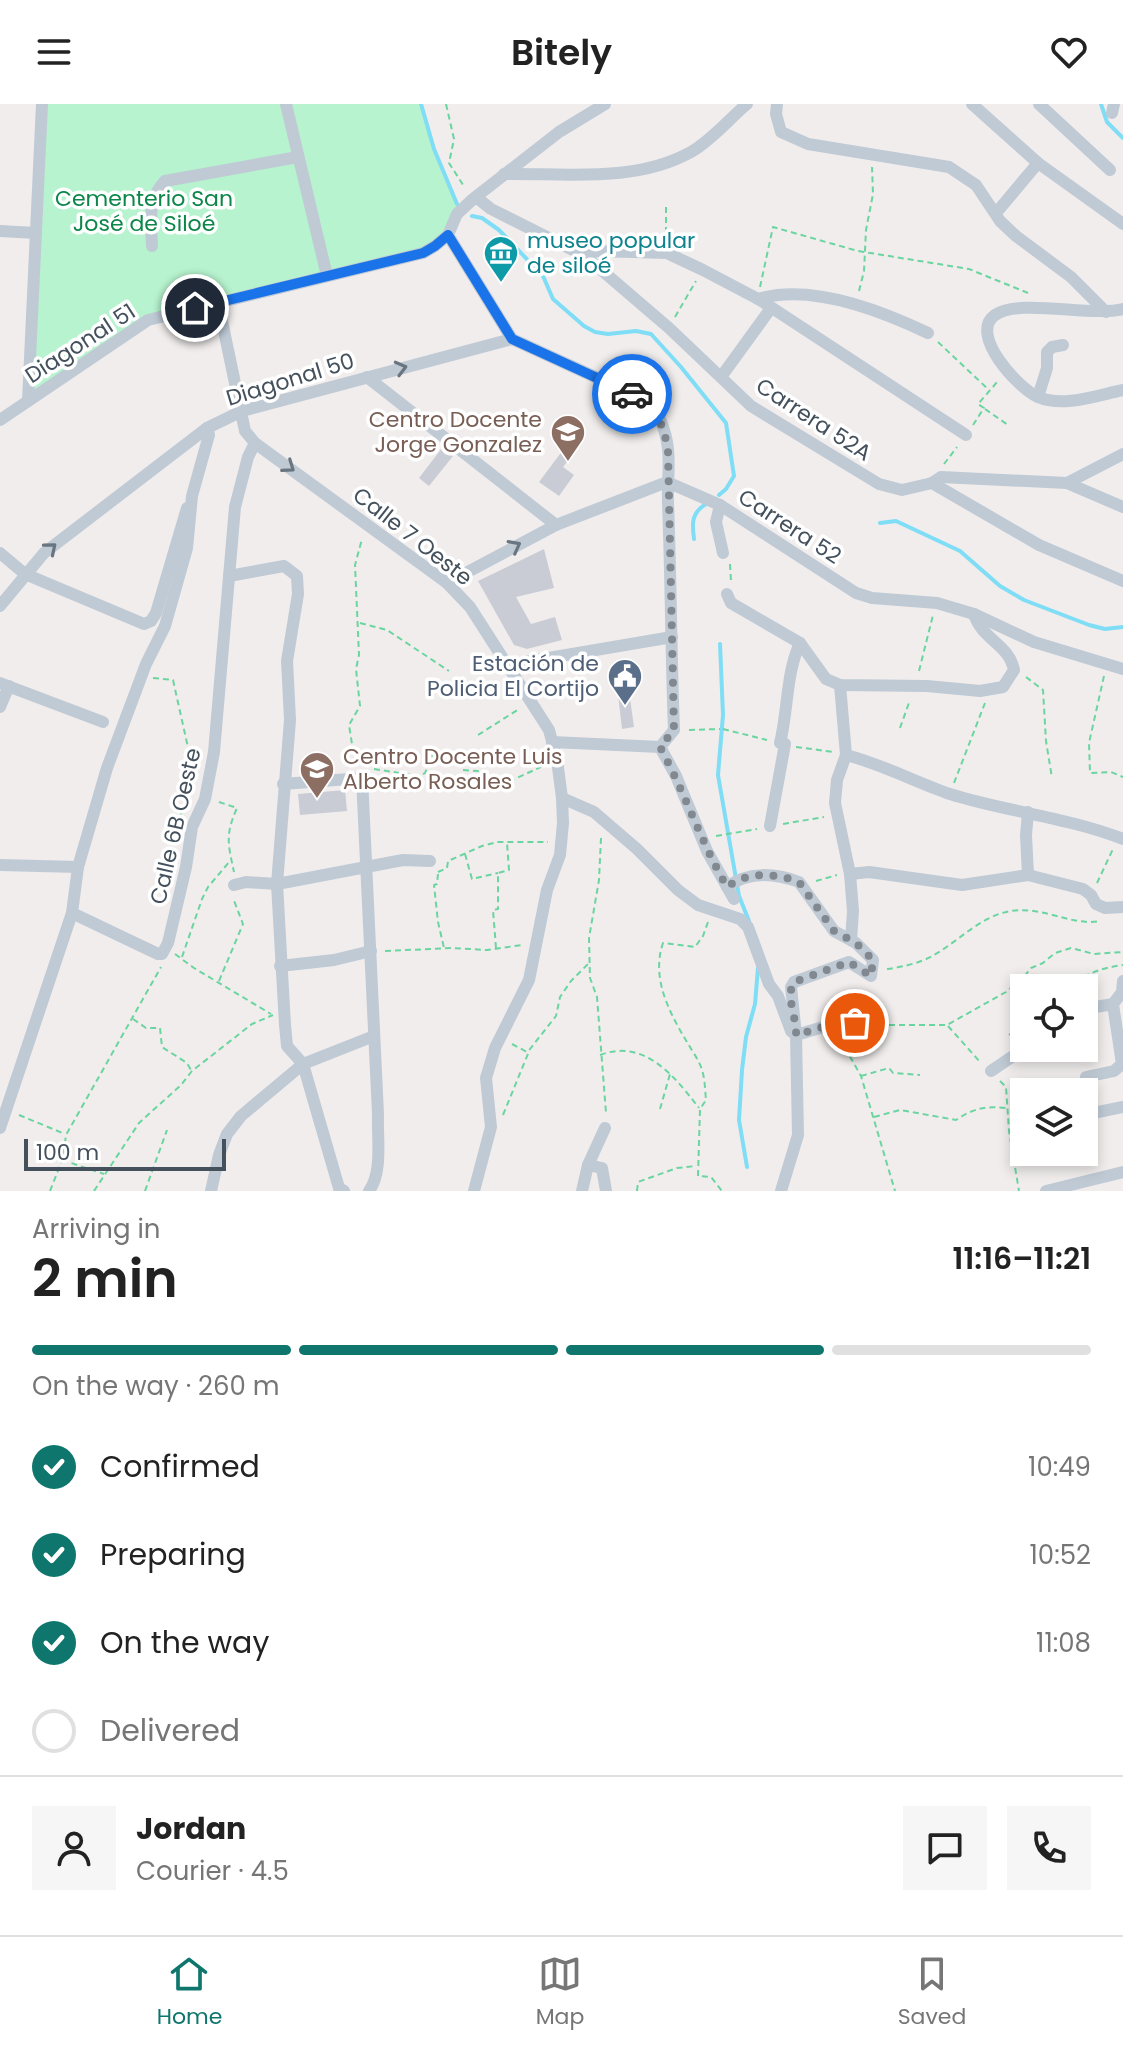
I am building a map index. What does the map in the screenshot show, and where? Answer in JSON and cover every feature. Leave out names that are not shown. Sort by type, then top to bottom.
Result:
[{"type":"street","points":[[28,401],[42,104]]},
{"type":"street","points":[[286,104],[327,276]]},
{"type":"street","name":"Diagonal 51","points":[[0,420],[148,320],[423,253],[448,235],[457,214],[474,198],[559,132],[605,104]]},
{"type":"street","points":[[504,174],[623,174],[657,168],[694,150],[747,104]]},
{"type":"street","points":[[777,104],[776,114],[781,132],[790,137],[821,147],[949,167],[976,185],[1016,236],[1080,285],[1106,312]]},
{"type":"street","points":[[972,104],[1038,163],[1123,224]]},
{"type":"street","points":[[1039,104],[1110,170]]},
{"type":"street","points":[[152,246],[154,193],[165,181],[298,157]]},
{"type":"street","points":[[996,213],[1038,163]]},
{"type":"street","name":"Carrera 52A","points":[[474,198],[585,256],[669,328],[751,406],[879,484],[902,490],[932,483],[941,477],[1067,483]]},
{"type":"street","points":[[0,231],[36,233]]},
{"type":"street","points":[[448,235],[512,339],[639,397],[653,407],[664,429],[668,451],[674,730],[660,747]]},
{"type":"street","points":[[585,256],[597,251],[667,253],[758,299],[966,435]]},
{"type":"street","points":[[758,299],[777,293],[806,295],[888,314],[928,333]]},
{"type":"street","points":[[218,302],[245,431],[255,443]]},
{"type":"street","points":[[721,377],[771,308]]},
{"type":"street","points":[[1123,309],[1106,312],[1013,309],[996,314],[988,323],[988,338],[1007,372],[1038,397],[1069,400],[1123,390]]},
{"type":"street","name":"Diagonal 50","points":[[0,606],[44,553],[207,428],[242,411],[512,339]]},
{"type":"street","points":[[1038,397],[1047,368],[1047,352],[1052,347],[1063,345]]},
{"type":"street","points":[[367,377],[556,525]]},
{"type":"street","points":[[0,553],[25,574],[144,624],[151,621],[192,496],[209,435],[207,428]]},
{"type":"street","name":"Calle 7 Oeste","points":[[255,443],[447,583],[470,607],[549,730],[562,798],[561,841],[529,980],[500,1037],[486,1078],[491,1127],[474,1191]]},
{"type":"street","name":"Calle 6B Oeste","points":[[164,951],[186,867],[192,827],[205,793],[218,720],[235,507],[248,457],[255,443]]},
{"type":"street","points":[[1067,483],[1123,454]]},
{"type":"street","points":[[447,583],[556,525],[667,482]]},
{"type":"street","name":"Carrera 52","points":[[667,482],[720,505],[856,593],[872,598],[937,603],[974,614],[1034,642],[1117,667]]},
{"type":"street","points":[[932,483],[1039,545],[1123,581]]},
{"type":"street","points":[[1067,483],[1123,507]]},
{"type":"street","points":[[0,1125],[72,913],[78,867],[107,768],[141,676],[165,626],[187,548],[192,496]]},
{"type":"street","points":[[720,505],[716,522],[723,553]]},
{"type":"street","points":[[229,576],[284,566],[297,576],[298,594],[287,661],[290,720],[277,884],[280,966],[287,1046],[303,1064],[339,1188],[344,1191]]},
{"type":"street","points":[[727,594],[731,603],[800,643],[826,679],[840,685],[915,685],[985,691],[1003,687],[1014,670],[1012,659],[983,633],[974,614]]},
{"type":"street","points":[[507,665],[672,637]]},
{"type":"street","points":[[770,826],[794,657],[800,643]]},
{"type":"street","points":[[0,707],[5,685],[103,722]]},
{"type":"street","points":[[840,685],[846,755],[837,780],[835,803],[850,874],[853,911],[851,940]]},
{"type":"street","points":[[552,742],[660,747]]},
{"type":"street","points":[[660,747],[676,776],[707,851],[730,893],[738,879],[768,875],[788,878],[803,886],[834,931],[851,940],[873,960],[872,972],[849,962],[794,982],[791,987],[796,1035],[798,1135],[781,1191]]},
{"type":"street","points":[[846,755],[867,760],[951,794],[1085,824],[1121,838]]},
{"type":"street","points":[[283,784],[365,773],[378,1114],[377,1170],[374,1185],[369,1191]]},
{"type":"street","points":[[562,798],[594,812],[606,821],[678,890],[698,905],[740,919],[748,927],[769,984],[778,996],[791,1031],[796,1035]]},
{"type":"street","points":[[1028,812],[1028,875]]},
{"type":"street","points":[[234,885],[246,882],[277,884],[403,860],[430,861]]},
{"type":"street","points":[[0,865],[78,867]]},
{"type":"street","points":[[850,874],[869,872],[962,885],[1028,875],[1083,889],[1096,904],[1105,908],[1123,907]]},
{"type":"street","points":[[72,913],[164,951]]},
{"type":"street","points":[[280,966],[334,960],[371,951]]},
{"type":"street","points":[[1098,1007],[1113,1004],[1122,992],[1123,981]]},
{"type":"street","points":[[1086,1078],[1120,1068],[1122,1064],[1113,1004]]},
{"type":"street","points":[[796,1035],[830,1025],[855,1023]]},
{"type":"street","points":[[211,1191],[227,1134],[241,1116],[303,1064],[374,1036]]},
{"type":"street","points":[[991,1071],[1010,1058]]},
{"type":"street","points":[[1098,1112],[1123,1107]]},
{"type":"street","points":[[582,1191],[595,1166],[605,1128]]},
{"type":"street","points":[[595,1166],[606,1191]]},
{"type":"street","points":[[1046,1191],[1123,1172]]},
{"type":"path","points":[[446,104],[454,139],[449,163],[474,198]]},
{"type":"path","points":[[855,305],[864,271],[866,230],[873,194],[872,153]]},
{"type":"path","points":[[666,207],[667,253]]},
{"type":"path","points":[[758,299],[773,227],[866,252],[969,269],[1038,298]]},
{"type":"path","points":[[669,328],[703,270]]},
{"type":"path","points":[[928,333],[990,391]]},
{"type":"path","points":[[984,408],[1008,425]]},
{"type":"path","points":[[367,526],[355,565],[359,655],[356,669],[360,706],[349,725],[355,766],[365,773],[420,776],[425,773],[435,750]]},
{"type":"path","points":[[723,553],[731,565],[732,575],[727,594]]},
{"type":"path","points":[[900,728],[937,603]]},
{"type":"path","points":[[358,623],[387,630],[449,671]]},
{"type":"path","points":[[1117,667],[1102,680],[1089,743],[1090,773],[1111,772],[1123,777]]},
{"type":"path","points":[[1014,670],[1043,690],[1052,778]]},
{"type":"path","points":[[141,676],[173,680],[194,778],[209,798],[237,808]]},
{"type":"path","points":[[951,794],[985,691]]},
{"type":"path","points":[[478,735],[530,702]]},
{"type":"path","points":[[674,730],[720,729]]},
{"type":"path","points":[[463,770],[478,771],[489,791],[557,760]]},
{"type":"path","points":[[605,1128],[597,997],[590,978],[589,938],[606,821]]},
{"type":"path","points":[[1091,895],[1121,838]]},
{"type":"path","points":[[438,872],[447,868],[448,861],[482,846],[507,842],[561,841]]},
{"type":"path","points":[[465,852],[472,879],[498,873],[509,870],[507,842]]},
{"type":"path","points":[[182,958],[208,887],[231,860]]},
{"type":"path","points":[[430,861],[438,872],[437,884],[434,885],[444,948]]},
{"type":"path","points":[[496,948],[493,910],[498,909],[498,873]]},
{"type":"path","points":[[803,886],[850,874]]},
{"type":"path","points":[[713,910],[695,947],[663,943],[659,955],[659,983],[665,1001],[701,1067],[706,1100],[700,1109],[698,1176],[711,1177],[722,1191]]},
{"type":"path","points":[[872,972],[905,966],[934,956],[962,935],[1003,912],[1031,910],[1096,923],[1110,918]]},
{"type":"path","points":[[371,951],[535,946]]},
{"type":"path","points":[[855,1023],[919,1027],[947,1025],[1006,992],[1031,968],[1055,953],[1071,948],[1094,954],[1123,952]]},
{"type":"path","points":[[50,1191],[62,1160],[66,1135],[160,974],[164,951],[182,958],[273,1015]]},
{"type":"path","points":[[491,1127],[502,1118],[528,1053],[556,1016],[560,997],[589,962]]},
{"type":"path","points":[[1088,974],[1123,965]]},
{"type":"path","points":[[94,1191],[139,1123],[192,1071],[252,1024],[273,1015],[283,998]]},
{"type":"path","points":[[132,1018],[146,1028],[160,1028],[162,1047],[187,1063],[192,1071]]},
{"type":"path","points":[[830,1025],[845,1045],[861,1076],[895,1191]]},
{"type":"path","points":[[947,1025],[1006,1087],[1019,1191]]},
{"type":"path","points":[[500,1037],[528,1053]]},
{"type":"path","points":[[600,1055],[627,1051],[658,1062],[700,1109]]},
{"type":"path","points":[[861,1076],[889,1068],[893,1073],[920,1075]]},
{"type":"path","points":[[660,1109],[670,1072]]},
{"type":"path","points":[[874,1117],[900,1110],[956,1120],[986,1106],[1007,1108]]},
{"type":"path","points":[[6,1109],[66,1135]]},
{"type":"path","points":[[145,1191],[167,1130]]},
{"type":"path","points":[[62,1160],[106,1175]]},
{"type":"path","points":[[637,1191],[638,1182],[650,1177],[677,1168],[698,1166]]},
{"type":"green space","name":"Cementerio San José de Siloé","points":[[42,104],[421,104],[443,175],[463,208],[435,246],[148,320],[28,401]]},
{"type":"building","name":"Centro Docente Jorge Gonzalez","points":[[569,442],[577,449],[563,467],[574,475],[559,496],[539,482]]},
{"type":"building","points":[[442,448],[453,456],[429,486],[419,478]]},
{"type":"building","points":[[544,549],[554,588],[516,597],[531,624],[555,617],[562,640],[527,649],[514,645],[478,581]]},
{"type":"building","name":"Estación de Policia El Cortijo","points":[[628,684],[634,727],[622,729],[617,686]]},
{"type":"building","points":[[345,790],[347,811],[300,815],[298,794]]},
{"type":"waterway","points":[[421,104],[434,149],[457,204]]},
{"type":"waterway","points":[[1101,104],[1107,122],[1123,138]]},
{"type":"waterway","points":[[472,216],[482,218],[499,230],[543,276],[553,299],[584,326],[608,334],[636,331],[651,334],[681,367],[726,423],[734,476],[719,495]]},
{"type":"waterway","points":[[694,539],[694,519],[706,504]]},
{"type":"waterway","points":[[880,523],[896,521],[960,551],[1000,586],[1024,600],[1089,625],[1105,629],[1123,627]]},
{"type":"waterway","points":[[720,644],[723,715],[718,775],[739,896],[749,921]]},
{"type":"waterway","points":[[747,1167],[739,1120],[746,1037],[755,1004],[758,968]]},
{"type":"way so far","points":[[632,394],[653,407],[664,429],[668,451],[674,730],[660,747],[676,776],[707,851],[727,887],[738,879],[752,876],[768,875],[799,882],[834,931],[856,943],[873,960],[871,976],[849,962],[794,982],[791,994],[796,1035],[830,1025],[855,1023]]},
{"type":"place","name":"museo popular de siloé","points":[[501,284]]},
{"type":"place","name":"Centro Docente Jorge Gonzalez","points":[[568,463]]},
{"type":"place","name":"Estación de Policia El Cortijo","points":[[625,707]]},
{"type":"place","name":"Centro Docente Luis Alberto Rosales","points":[[317,800]]},
{"type":"route","points":[[195,308],[423,253],[448,235],[512,339],[632,394]]}]
